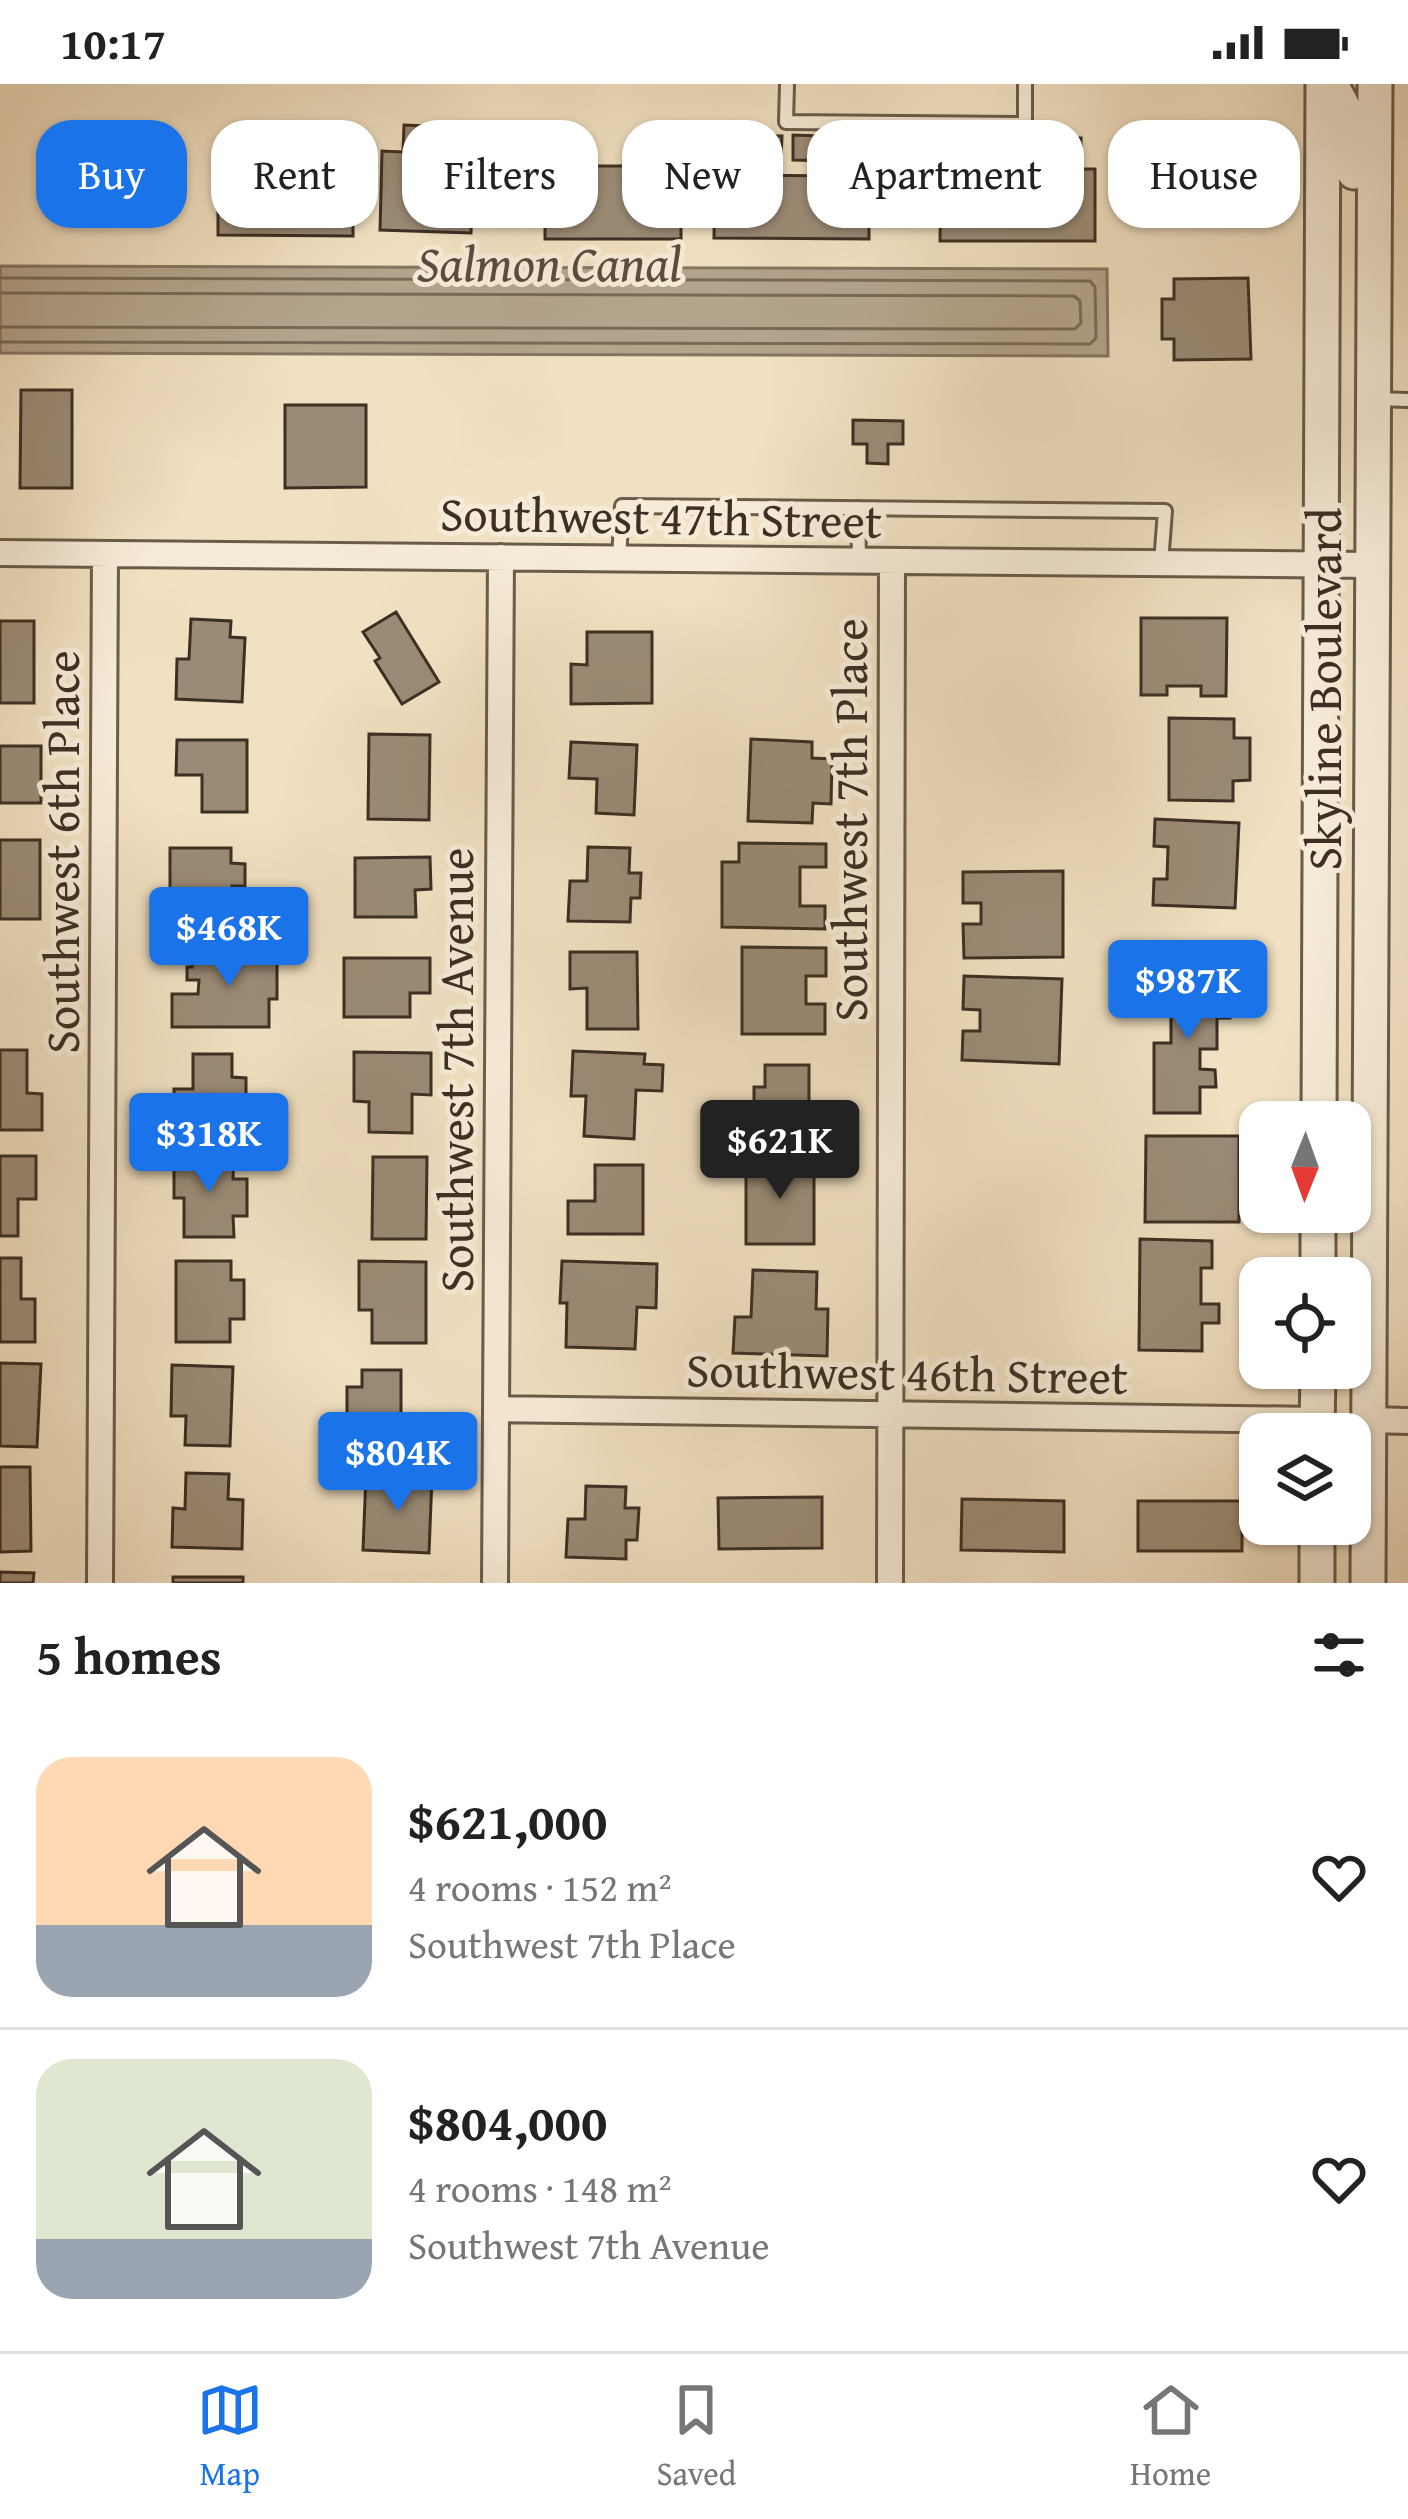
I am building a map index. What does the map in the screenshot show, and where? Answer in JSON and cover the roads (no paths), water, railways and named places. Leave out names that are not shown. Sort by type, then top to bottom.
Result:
[{"type":"street","points":[[1326,84],[1341,100],[1354,137],[1352,296],[1374,399]]},
{"type":"street","name":"Skyline Boulevard","points":[[1318,1101],[1326,84]]},
{"type":"street","name":"Skyline Boulevard","points":[[1369,1413],[1375,84]]},
{"type":"street","name":"Southwest 47th Street","points":[[0,553],[1373,565]]},
{"type":"street","name":"Southwest 6th Place","points":[[100,1583],[106,554]]},
{"type":"street","name":"Southwest 7th Avenue","points":[[495,1583],[501,557]]},
{"type":"street","name":"Southwest 7th Place","points":[[890,1583],[892,562]]},
{"type":"street","name":"Southwest 46th Street","points":[[496,1408],[1239,1425]]},
{"type":"street","points":[[1371,1420],[1408,1421]]},
{"type":"street","points":[[1317,1545],[1317,1583]]},
{"type":"street","name":"Skyline Boulevard","points":[[1368,1545],[1368,1583]]},
{"type":"lane","points":[[787,84],[786,122],[1024,124],[1025,84]]},
{"type":"lane","points":[[1374,399],[1408,400]]},
{"type":"lane","points":[[620,559],[622,506],[1165,511],[1161,565]]},
{"type":"lane","points":[[858,508],[859,561]]},
{"type":"water","points":[[0,266],[1107,269],[1108,356],[0,353]]},
{"type":"water label","name":"Salmon Canal","points":[[549,263]]}]
